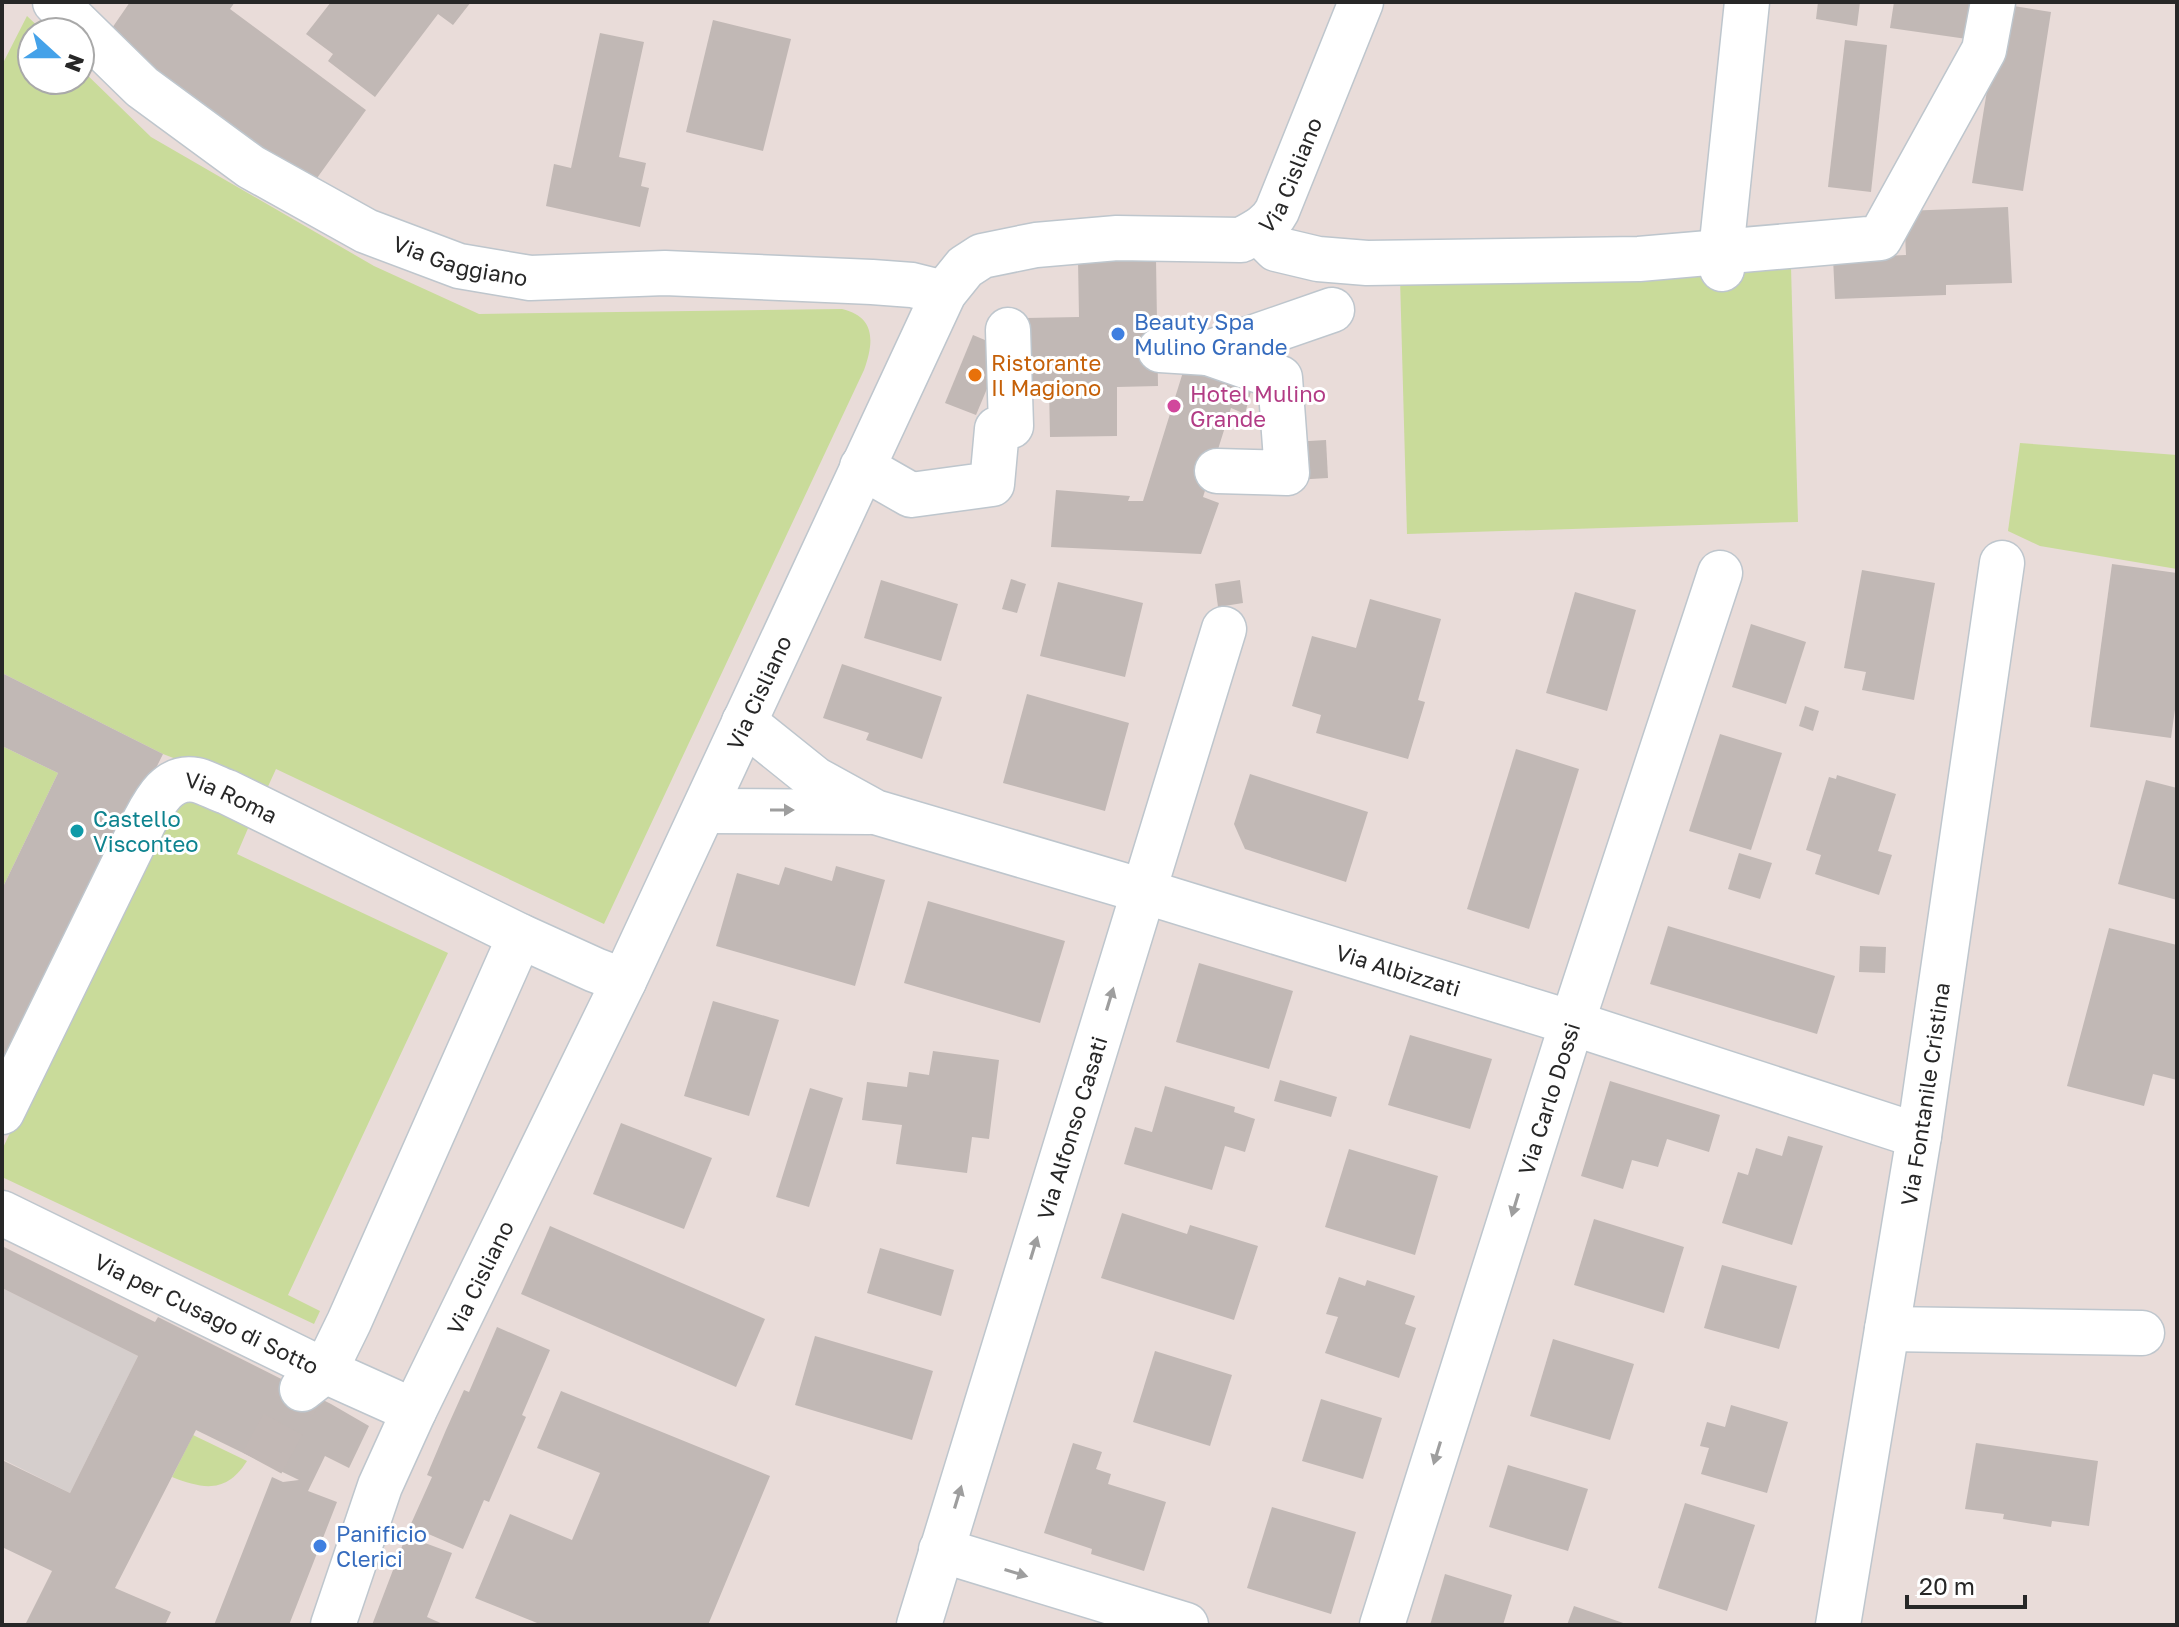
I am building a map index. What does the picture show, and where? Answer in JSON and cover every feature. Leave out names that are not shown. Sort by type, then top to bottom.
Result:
[{"type":"street","name":"Via Gaggiano","points":[[55,2],[142,87],[251,167],[366,231],[459,266],[530,278],[665,273],[872,282],[912,285],[944,293]]},
{"type":"street","name":"Via Cisliano","points":[[333,1625],[380,1486],[414,1411],[624,981],[944,293],[965,267],[982,256],[1014,249],[1117,238],[1241,240],[1271,222],[1361,2]]},
{"type":"street","points":[[1721,260],[1747,2]]},
{"type":"street","points":[[1258,231],[1276,249],[1318,259],[1367,263],[1721,260],[1880,238],[1984,50],[1993,2]]},
{"type":"street","points":[[1208,353],[1332,310]]},
{"type":"street","points":[[862,467],[911,495],[992,484],[997,429],[1011,426],[1008,330]]},
{"type":"street","points":[[1160,350],[1208,353],[1280,378],[1287,473],[1217,471]]},
{"type":"street","name":"Via Fontanile Cristina","points":[[1838,1625],[1919,1136],[2002,563]]},
{"type":"street","name":"Via Carlo Dossi","points":[[1382,1625],[1572,1023],[1720,573]]},
{"type":"street","name":"Via Alfonso Casati","points":[[919,1625],[1224,629]]},
{"type":"street","name":"Via Albizzati","points":[[744,722],[815,779],[875,812],[1572,1023],[1919,1136]]},
{"type":"street","name":"Via Roma","points":[[2,1112],[144,822],[159,794],[174,783],[194,779],[227,792],[520,936],[624,981]]},
{"type":"street","name":"Via Albizzati","points":[[704,811],[875,812]]},
{"type":"street","points":[[314,1380],[355,1308],[520,936]]},
{"type":"street","name":"Via per Cusago di Sotto","points":[[2,1213],[314,1380],[414,1411]]},
{"type":"street","points":[[1887,1329],[2142,1333]]},
{"type":"street","points":[[941,1550],[1186,1625]]},
{"type":"green space","points":[[16,38],[16,96],[96,96],[96,84],[151,137],[374,266],[479,314],[842,309],[867,324],[870,350],[864,370],[604,924],[276,769],[265,793],[163,754],[2,673],[2,65]]},
{"type":"green space","points":[[1791,267],[1798,522],[1407,534],[1400,278]]},
{"type":"green space","points":[[2020,443],[2177,455],[2177,569],[2040,546],[2008,531]]},
{"type":"green space","points":[[2,746],[58,773],[2,889]]},
{"type":"green space","points":[[170,789],[249,826],[237,854],[448,953],[288,1295],[320,1311],[314,1324],[2,1177],[2,1150]]},
{"type":"green space","points":[[193,1435],[247,1461],[231,1479],[213,1486],[172,1477]]},
{"type":"shaded area","points":[[2,1288],[138,1356],[70,1493],[2,1459]]},
{"type":"building","points":[[130,2],[235,2],[230,9],[366,110],[312,185],[156,74],[110,31]]},
{"type":"building","points":[[331,2],[471,2],[453,25],[438,14],[375,97],[328,61],[333,54],[306,34]]},
{"type":"building","points":[[1818,2],[1860,2],[1857,26],[1816,19]]},
{"type":"building","points":[[1894,2],[1987,2],[1981,41],[1890,28]]},
{"type":"building","points":[[2001,4],[2051,12],[2023,191],[1972,183]]},
{"type":"building","points":[[713,20],[791,39],[763,151],[686,132]]},
{"type":"building","points":[[600,33],[644,42],[619,157],[646,163],[641,186],[649,188],[640,227],[546,206],[554,164],[571,168]]},
{"type":"building","points":[[1845,40],[1887,45],[1871,192],[1828,187]]},
{"type":"building","points":[[2008,207],[2012,283],[1946,285],[1946,295],[1835,299],[1833,258],[1906,255],[1904,211]]},
{"type":"building","points":[[1156,259],[1158,386],[1117,387],[1117,436],[1050,437],[1049,386],[1027,387],[1026,318],[1079,317],[1078,260]]},
{"type":"building","name":"Ristorante Il Magiono","points":[[973,335],[1004,348],[976,415],[945,403]]},
{"type":"building","points":[[1187,359],[1254,380],[1245,414],[1231,408],[1203,497],[1219,503],[1201,554],[1051,547],[1056,490],[1130,496],[1128,501],[1143,501]]},
{"type":"building","points":[[1326,440],[1328,478],[1294,480],[1292,442]]},
{"type":"building","points":[[2112,564],[2177,573],[2177,695],[2171,738],[2090,727]]},
{"type":"building","points":[[1862,570],[1935,583],[1914,700],[1862,690],[1866,672],[1844,668]]},
{"type":"building","points":[[1011,579],[1026,584],[1017,613],[1002,609]]},
{"type":"building","points":[[881,580],[958,604],[941,661],[864,638]]},
{"type":"building","points":[[1240,580],[1243,603],[1218,607],[1215,584]]},
{"type":"building","points":[[1058,582],[1143,603],[1125,677],[1040,656]]},
{"type":"building","points":[[1575,592],[1636,610],[1607,711],[1546,693]]},
{"type":"building","points":[[1370,599],[1441,619],[1418,700],[1425,702],[1408,759],[1316,733],[1321,715],[1292,706],[1312,636],[1356,648]]},
{"type":"building","points":[[1751,624],[1806,642],[1786,704],[1732,687]]},
{"type":"building","points":[[842,664],[942,697],[922,759],[866,740],[869,733],[823,718]]},
{"type":"building","name":"Castello Visconteo","points":[[2,673],[163,754],[2,1077],[2,889],[58,773],[2,746]]},
{"type":"building","points":[[1027,694],[1129,723],[1105,811],[1003,783]]},
{"type":"building","points":[[1805,706],[1819,711],[1813,731],[1799,726]]},
{"type":"building","points":[[1720,734],[1782,753],[1751,850],[1689,831]]},
{"type":"building","points":[[1516,749],[1579,769],[1529,929],[1467,909]]},
{"type":"building","points":[[1250,774],[1368,812],[1346,882],[1245,849],[1234,824]]},
{"type":"building","points":[[1837,775],[1896,794],[1878,851],[1892,855],[1879,895],[1815,874],[1821,855],[1806,850],[1829,777],[1836,779]]},
{"type":"building","points":[[2146,780],[2177,788],[2177,900],[2118,884]]},
{"type":"building","points":[[1739,853],[1772,863],[1760,899],[1728,889]]},
{"type":"building","points":[[836,866],[885,880],[855,986],[716,946],[737,873],[779,885],[785,867],[832,881]]},
{"type":"building","points":[[928,901],[1065,941],[1040,1023],[904,983]]},
{"type":"building","points":[[1668,926],[1835,976],[1817,1034],[1650,984]]},
{"type":"building","points":[[2109,928],[2177,945],[2177,1080],[2153,1074],[2144,1106],[2067,1086]]},
{"type":"building","points":[[1860,946],[1886,947],[1885,973],[1859,972]]},
{"type":"building","points":[[1199,963],[1293,991],[1269,1069],[1176,1042]]},
{"type":"building","points":[[713,1001],[779,1020],[749,1116],[684,1096]]},
{"type":"building","points":[[1410,1035],[1492,1059],[1470,1129],[1388,1105]]},
{"type":"building","points":[[933,1051],[999,1060],[989,1139],[972,1137],[967,1173],[896,1164],[902,1125],[862,1120],[867,1082],[907,1087],[909,1072],[929,1075]]},
{"type":"building","points":[[1280,1080],[1337,1097],[1331,1117],[1274,1101]]},
{"type":"building","points":[[1610,1081],[1720,1115],[1709,1152],[1667,1139],[1658,1167],[1632,1160],[1623,1189],[1581,1176]]},
{"type":"building","points":[[1165,1086],[1235,1107],[1234,1112],[1255,1119],[1245,1152],[1225,1146],[1212,1190],[1124,1164],[1135,1127],[1152,1132]]},
{"type":"building","points":[[810,1088],[843,1098],[809,1207],[776,1197]]},
{"type":"building","points":[[621,1123],[712,1158],[684,1229],[593,1194]]},
{"type":"building","points":[[1788,1136],[1823,1146],[1792,1245],[1722,1223],[1738,1172],[1748,1175],[1756,1148],[1782,1156]]},
{"type":"building","points":[[1349,1149],[1438,1176],[1415,1255],[1325,1227]]},
{"type":"building","points":[[1122,1213],[1187,1234],[1190,1225],[1258,1246],[1234,1320],[1101,1278]]},
{"type":"building","points":[[1594,1219],[1684,1247],[1664,1313],[1574,1285]]},
{"type":"building","points":[[550,1226],[765,1319],[736,1387],[521,1294]]},
{"type":"building","points":[[2,1246],[155,1322],[158,1317],[369,1426],[349,1468],[325,1456],[308,1491],[337,1502],[289,1625],[214,1625],[272,1477],[283,1482],[299,1480],[196,1430],[115,1588],[171,1612],[165,1625],[25,1625],[52,1571],[2,1547],[2,1460],[70,1493],[138,1356],[2,1288]]},
{"type":"building","points":[[880,1248],[954,1270],[941,1316],[867,1293]]},
{"type":"building","points":[[1722,1265],[1797,1286],[1779,1349],[1704,1328]]},
{"type":"building","points":[[1339,1277],[1365,1286],[1367,1280],[1415,1296],[1405,1324],[1416,1328],[1399,1378],[1325,1353],[1338,1317],[1326,1314]]},
{"type":"building","points":[[497,1327],[550,1350],[522,1415],[526,1417],[489,1502],[484,1500],[463,1549],[410,1526],[432,1477],[427,1475],[446,1430],[464,1390],[469,1392]]},
{"type":"building","points":[[815,1336],[933,1371],[912,1440],[795,1405]]},
{"type":"building","points":[[1553,1339],[1634,1364],[1610,1440],[1530,1416]]},
{"type":"building","points":[[1155,1351],[1232,1375],[1210,1446],[1133,1422]]},
{"type":"building","points":[[561,1391],[770,1476],[708,1625],[542,1625],[475,1598],[510,1514],[572,1540],[600,1473],[537,1448]]},
{"type":"building","points":[[1321,1399],[1382,1418],[1363,1479],[1302,1461]]},
{"type":"building","points":[[1731,1405],[1788,1422],[1767,1493],[1701,1474],[1709,1448],[1700,1446],[1707,1422],[1725,1427]]},
{"type":"building","points":[[1073,1443],[1102,1452],[1096,1469],[1111,1474],[1108,1484],[1166,1502],[1144,1571],[1091,1554],[1092,1549],[1044,1533]]},
{"type":"building","points":[[1976,1443],[2098,1461],[2089,1526],[2052,1521],[2051,1527],[2003,1519],[2004,1514],[1965,1509]]},
{"type":"building","points":[[1508,1465],[1588,1489],[1568,1551],[1489,1527]]},
{"type":"building","points":[[1685,1503],[1755,1525],[1727,1611],[1658,1588]]},
{"type":"building","points":[[1272,1507],[1356,1532],[1331,1614],[1247,1588]]},
{"type":"building","points":[[406,1536],[452,1553],[427,1617],[445,1625],[372,1625]]},
{"type":"building","points":[[1445,1574],[1512,1595],[1503,1625],[1430,1625]]},
{"type":"building","points":[[1574,1606],[1629,1625],[1567,1625]]},
{"type":"tunnel","points":[[262,1463],[302,1389]]},
{"type":"place","name":"Beauty Spa Mulino Grande","points":[[1118,334]]},
{"type":"place","name":"Ristorante Il Magiono","points":[[975,375]]},
{"type":"place","name":"Hotel Mulino Grande","points":[[1174,406]]},
{"type":"place","name":"Castello Visconteo","points":[[77,831]]},
{"type":"place","name":"Panificio Clerici","points":[[320,1546]]}]
